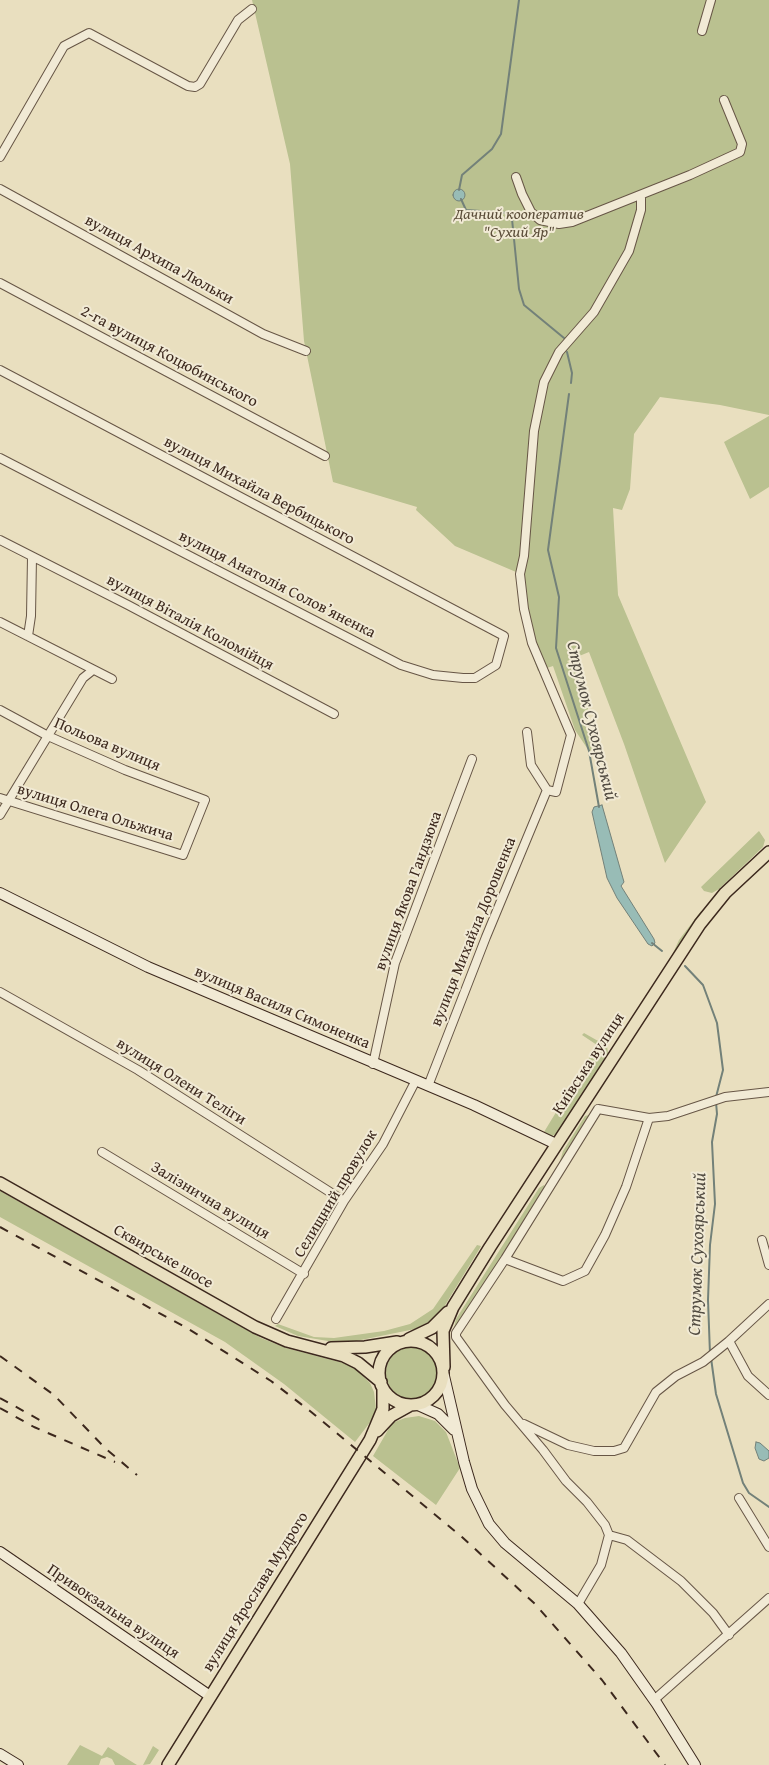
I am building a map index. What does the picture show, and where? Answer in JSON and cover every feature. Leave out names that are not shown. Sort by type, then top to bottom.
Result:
[{"type":"main road","name":"Київська вулиця","points":[[444,1372],[442,1337],[453,1307],[586,1097],[700,924],[725,893],[769,852]]},
{"type":"main road","name":"Сквирське шосе","points":[[0,1183],[255,1327],[287,1341],[314,1347],[358,1363],[382,1385]]},
{"type":"main road","name":"Київська вулиця","points":[[402,1341],[432,1328],[453,1307]]},
{"type":"main road","name":"Сквирське шосе","points":[[314,1347],[350,1349],[402,1341]]},
{"type":"main road","points":[[402,1341],[416,1341],[432,1347],[437,1352],[444,1372],[435,1394],[414,1406],[394,1399],[382,1385],[381,1362],[385,1354],[402,1341]]},
{"type":"main road","name":"вулиця Ярослава Мудрого","points":[[370,1440],[383,1409],[382,1385]]},
{"type":"main road","name":"вулиця Ярослава Мудрого","points":[[168,1764],[370,1440],[391,1416],[414,1406]]},
{"type":"street","points":[[702,31],[711,0]]},
{"type":"street","points":[[0,157],[64,46],[88,33],[188,86],[196,87],[200,84],[238,20],[252,9]]},
{"type":"street","points":[[516,177],[531,212],[540,220],[549,223],[572,222],[641,195],[740,152],[742,144],[724,100]]},
{"type":"street","name":"вулиця Архипа Люльки","points":[[0,189],[263,334],[306,351]]},
{"type":"street","points":[[527,732],[531,765],[547,790],[556,792],[571,735],[532,643],[524,609],[520,574],[524,556],[534,431],[544,382],[559,352],[594,312],[629,251],[641,210],[641,195]]},
{"type":"street","name":"2-га вулиця Коцюбинського","points":[[0,283],[325,456]]},
{"type":"street","name":"вулиця Михайла Вербицького","points":[[0,370],[504,636]]},
{"type":"street","name":"вулиця Анатолія Соловʼяненка","points":[[0,458],[401,664],[425,673],[475,678],[496,665],[504,636]]},
{"type":"street","name":"вулиця Віталія Коломійця","points":[[0,540],[334,714]]},
{"type":"street","points":[[28,636],[31,616],[32,557]]},
{"type":"street","points":[[0,622],[112,679]]},
{"type":"street","points":[[0,815],[4,799],[48,736],[83,678],[93,670]]},
{"type":"street","name":"Польова вулиця","points":[[0,710],[48,736],[125,770],[205,800]]},
{"type":"street","name":"вулиця Якова Гандзюка","points":[[374,1064],[395,963],[472,759]]},
{"type":"street","name":"вулиця Михайла Дорошенка","points":[[428,1086],[486,937],[547,790]]},
{"type":"street","name":"вулиця Олега Ольжича","points":[[4,799],[183,855],[205,800]]},
{"type":"street","name":"вулиця Василя Симоненка","points":[[0,893],[148,967],[415,1082],[474,1105],[556,1144]]},
{"type":"street","name":"вулиця Олени Теліги","points":[[0,992],[138,1070],[344,1201]]},
{"type":"street","name":"Селищний провулок","points":[[276,1319],[304,1274],[344,1201],[383,1144],[415,1082]]},
{"type":"street","points":[[586,1097],[598,1109],[649,1118],[668,1116],[720,1098],[769,1092]]},
{"type":"street","name":"Київська вулиця","points":[[518,1420],[458,1343],[456,1333],[505,1259],[598,1109]]},
{"type":"street","points":[[505,1259],[563,1281],[585,1271],[605,1235],[626,1187],[649,1118]]},
{"type":"street","name":"Залізнична вулиця","points":[[102,1152],[304,1274]]},
{"type":"street","points":[[762,1240],[769,1265]]},
{"type":"street","points":[[518,1420],[551,1439],[568,1445],[594,1451],[614,1451],[624,1448],[656,1392],[676,1376],[715,1353],[769,1304]]},
{"type":"street","points":[[729,1341],[748,1376],[769,1395]]},
{"type":"street","points":[[444,1372],[457,1435],[472,1489],[489,1524],[505,1543],[578,1604],[620,1653],[654,1700],[695,1765]]},
{"type":"street","points":[[414,1406],[438,1414],[447,1421],[457,1435]]},
{"type":"street","points":[[518,1420],[566,1481],[587,1502],[605,1525],[609,1535],[601,1565],[578,1604]]},
{"type":"street","points":[[739,1498],[769,1547]]},
{"type":"street","points":[[609,1535],[627,1540],[681,1581],[713,1613],[729,1635]]},
{"type":"street","name":"Привокзальна вулиця","points":[[0,1552],[210,1696]]},
{"type":"street","points":[[654,1700],[769,1598]]},
{"type":"street","points":[[0,1754],[18,1765]]},
{"type":"green space","name":"Дачний кооператив \"Сухий Яр\"","points":[[252,0],[769,0],[769,415],[720,405],[660,397],[634,434],[630,489],[622,510],[613,508],[618,595],[706,802],[665,863],[624,744],[589,652],[567,661],[577,671],[588,698],[588,711],[584,723],[589,734],[595,735],[596,741],[595,749],[589,751],[575,730],[553,666],[538,671],[528,644],[516,572],[455,546],[416,510],[417,507],[333,482],[304,341],[290,164]]},
{"type":"green space","points":[[769,416],[769,487],[750,499],[724,442]]},
{"type":"green space","points":[[759,831],[765,840],[763,847],[719,889],[712,893],[704,891],[701,887]]},
{"type":"green space","points":[[701,911],[702,913],[669,962],[679,940]]},
{"type":"green space","points":[[584,1033],[607,1046],[608,1053],[558,1133],[550,1137],[544,1132],[597,1045],[582,1035]]},
{"type":"green space","points":[[589,1115],[590,1118],[558,1168],[563,1151],[585,1116]]},
{"type":"green space","points":[[544,1185],[545,1188],[453,1332],[456,1319],[539,1188]]},
{"type":"green space","points":[[0,1191],[261,1338],[286,1348],[347,1364],[356,1369],[370,1383],[374,1392],[376,1409],[374,1417],[355,1442],[284,1384],[225,1342],[0,1217]]},
{"type":"green space","points":[[477,1245],[481,1246],[444,1307],[429,1322],[415,1329],[351,1342],[334,1342],[298,1336],[275,1326],[278,1324],[314,1337],[334,1338],[384,1331],[410,1324],[433,1309]]},
{"type":"green space","points":[[407,1347],[417,1347],[431,1354],[438,1368],[438,1378],[431,1392],[417,1399],[407,1399],[397,1395],[390,1388],[386,1378],[386,1368],[390,1358],[397,1351]]},
{"type":"green space","points":[[419,1416],[435,1421],[446,1432],[460,1468],[436,1505],[373,1456],[392,1423],[405,1418]]},
{"type":"green space","points":[[80,1745],[102,1756],[108,1747],[137,1765],[115,1765],[112,1759],[107,1757],[101,1759],[99,1765],[67,1765]]},
{"type":"green space","points":[[153,1746],[159,1750],[150,1764],[143,1765]]},
{"type":"water","points":[[459,189],[465,195],[459,201],[453,195]]},
{"type":"water","points":[[602,805],[624,882],[621,886],[654,939],[655,943],[652,946],[648,944],[617,898],[607,878],[592,812],[594,807]]},
{"type":"water","points":[[756,1442],[769,1451],[769,1458],[764,1461],[759,1459],[755,1448]]},
{"type":"waterway","name":"Струмок Сухоярський","points":[[459,190],[462,175],[492,149],[501,134],[519,0]]},
{"type":"waterway","name":"Струмок Сухоярський","points":[[461,199],[466,210],[509,213],[512,219],[519,289],[524,305],[564,338]]},
{"type":"waterway","name":"Струмок Сухоярський","points":[[567,352],[572,373],[571,383]]},
{"type":"waterway","name":"Струмок Сухоярський","points":[[569,394],[548,550],[559,597],[556,648],[589,751],[599,807]]},
{"type":"waterway","name":"Струмок Сухоярський","points":[[652,943],[662,951]]},
{"type":"waterway","name":"Струмок Сухоярський","points":[[685,966],[703,985],[717,1023],[723,1070],[716,1097]]},
{"type":"waterway","name":"Струмок Сухоярський","points":[[710,1354],[708,1300],[710,1245],[715,1204],[712,1142],[717,1114],[716,1102]]},
{"type":"waterway","name":"Струмок Сухоярський","points":[[711,1358],[716,1394],[743,1483],[749,1493],[769,1507]]},
{"type":"railway","points":[[0,1227],[187,1328],[271,1381],[310,1411],[462,1537],[535,1604],[602,1680],[665,1765]]},
{"type":"railway","points":[[0,1356],[54,1395],[106,1449],[137,1475]]},
{"type":"railway","points":[[0,1398],[45,1423]]},
{"type":"railway","points":[[0,1408],[34,1427],[115,1462]]}]
